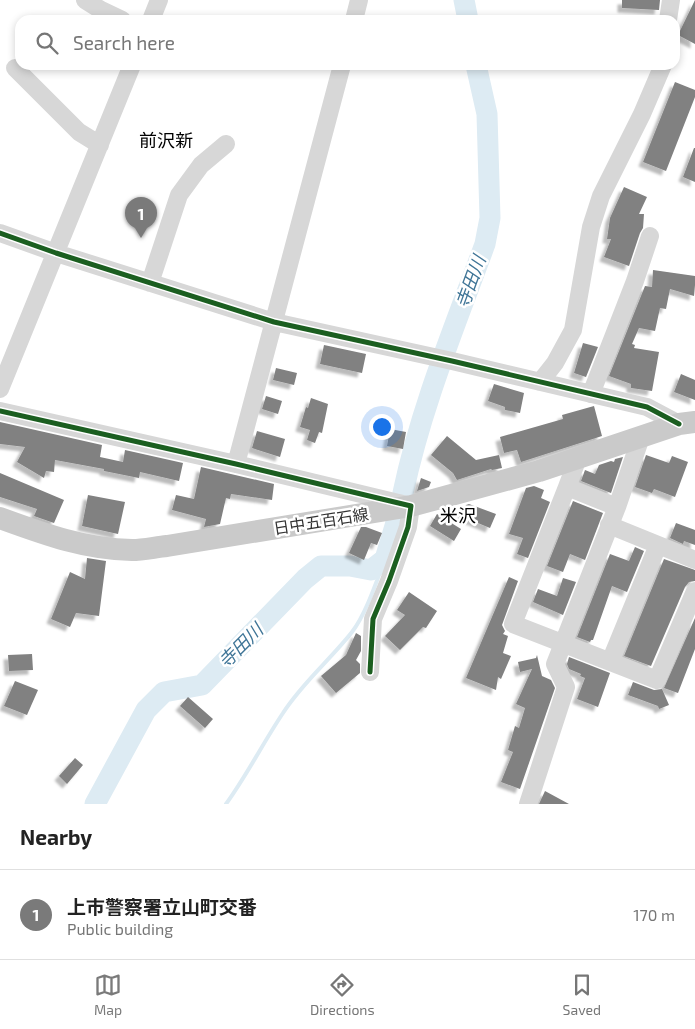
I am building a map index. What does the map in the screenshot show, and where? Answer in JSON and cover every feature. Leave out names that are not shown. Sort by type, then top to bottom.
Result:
[{"type":"main road","name":"日中五百石線","points":[[0,518],[56,538],[93,546],[134,550],[411,506],[539,471],[687,423]]},
{"type":"street","points":[[85,0],[112,15]]},
{"type":"street","points":[[153,15],[159,0]]},
{"type":"street","points":[[355,15],[359,0]]},
{"type":"street","points":[[668,15],[670,0]]},
{"type":"street","points":[[16,70],[79,132],[100,145]]},
{"type":"street","points":[[0,389],[130,70]]},
{"type":"street","points":[[236,464],[341,70]]},
{"type":"street","points":[[540,382],[555,363],[574,330],[591,227],[601,196],[642,114],[660,70]]},
{"type":"street","points":[[150,282],[179,195],[201,165],[226,144]]},
{"type":"street","points":[[0,233],[274,322],[452,361],[647,407],[687,423]]},
{"type":"street","points":[[591,394],[635,281],[650,236]]},
{"type":"street","points":[[0,411],[236,464],[411,506],[408,527],[373,619],[370,672]]},
{"type":"street","points":[[528,804],[566,687],[555,664],[609,524],[617,508],[641,437]]},
{"type":"street","points":[[578,458],[513,624],[657,680],[695,591]]},
{"type":"street","points":[[567,487],[617,508]]},
{"type":"street","points":[[609,524],[695,560]]},
{"type":"street","points":[[610,662],[658,545]]},
{"type":"building","points":[[622,0],[660,0],[659,10],[622,8]]},
{"type":"building","points":[[695,0],[695,44],[680,36],[680,31]]},
{"type":"building","points":[[675,82],[695,90],[695,97],[666,171],[643,162]]},
{"type":"building","points":[[695,148],[695,182],[683,177]]},
{"type":"building","points":[[624,187],[647,197],[639,214],[644,214],[643,228],[629,266],[604,257],[611,239],[607,239],[610,218]]},
{"type":"building","points":[[653,270],[695,276],[695,285],[694,296],[670,289],[666,309],[660,308],[655,331],[639,328],[632,344],[635,345],[634,348],[659,352],[652,391],[631,388],[631,384],[609,376],[645,286],[652,287]]},
{"type":"building","points":[[583,343],[598,347],[586,377],[574,373]]},
{"type":"building","points":[[324,345],[366,354],[362,373],[320,364]]},
{"type":"building","points":[[276,368],[297,373],[294,385],[273,380]]},
{"type":"building","points":[[681,374],[695,380],[695,400],[674,392]]},
{"type":"building","points":[[494,384],[524,393],[520,413],[505,410],[505,407],[488,401]]},
{"type":"building","points":[[266,396],[282,401],[278,414],[262,409]]},
{"type":"building","points":[[311,398],[328,404],[322,433],[319,432],[315,443],[307,440],[310,430],[300,427]]},
{"type":"building","points":[[594,406],[602,436],[521,462],[517,450],[504,453],[500,437],[563,419],[562,415]]},
{"type":"building","points":[[0,422],[102,445],[100,457],[123,462],[125,450],[183,463],[179,481],[140,472],[139,478],[55,460],[54,472],[46,471],[44,478],[17,462],[25,447],[0,444]]},
{"type":"building","points":[[390,429],[406,432],[403,449],[387,446]]},
{"type":"building","points":[[257,431],[285,439],[280,457],[252,448]]},
{"type":"building","points":[[447,436],[476,460],[499,455],[502,468],[491,469],[457,480],[453,473],[431,455]]},
{"type":"building","points":[[646,455],[669,463],[672,456],[688,462],[675,497],[654,489],[652,493],[635,487]]},
{"type":"building","points":[[623,457],[611,493],[581,481],[585,470],[595,474],[599,465],[611,461],[614,462],[615,459]]},
{"type":"building","points":[[201,467],[274,484],[272,500],[231,494],[230,499],[226,498],[220,524],[204,527],[206,519],[172,510],[176,495],[194,499]]},
{"type":"building","points":[[0,473],[64,500],[54,523],[34,516],[37,509],[0,497]]},
{"type":"building","points":[[421,478],[431,482],[429,487],[417,491]]},
{"type":"building","points":[[534,486],[544,490],[541,498],[550,502],[528,558],[517,554],[523,538],[509,534],[526,488]]},
{"type":"building","points":[[88,495],[125,502],[118,534],[82,526]]},
{"type":"building","points":[[573,501],[603,513],[585,560],[570,554],[563,572],[547,566]]},
{"type":"building","points":[[469,504],[496,514],[490,528],[461,516],[466,505]]},
{"type":"building","points":[[437,514],[461,529],[454,541],[430,526]]},
{"type":"building","points":[[676,523],[695,530],[695,545],[684,541],[683,544],[670,538]]},
{"type":"building","points":[[361,527],[382,533],[377,545],[371,543],[364,560],[349,553]]},
{"type":"building","points":[[635,547],[644,551],[627,592],[612,586],[593,640],[590,642],[577,637],[610,554],[629,561]]},
{"type":"building","points":[[87,558],[106,561],[99,616],[76,613],[70,627],[51,619],[70,572],[85,579]]},
{"type":"building","points":[[664,559],[695,570],[695,581],[689,582],[685,587],[651,666],[624,656]]},
{"type":"building","points":[[509,577],[518,581],[502,625],[505,631],[503,634],[508,636],[503,653],[511,656],[501,679],[498,677],[496,690],[466,678]]},
{"type":"building","points":[[563,578],[576,582],[563,615],[533,602],[538,589],[557,596]]},
{"type":"building","points":[[409,592],[437,611],[426,628],[423,627],[400,650],[385,636],[405,615],[397,610]]},
{"type":"building","points":[[695,618],[695,649],[678,693],[664,688]]},
{"type":"building","points":[[356,633],[361,636],[361,651],[356,660],[360,664],[360,673],[336,693],[321,676],[346,655]]},
{"type":"building","points":[[32,654],[33,670],[9,671],[8,655]]},
{"type":"building","points":[[537,655],[542,676],[551,680],[555,688],[520,789],[501,782],[513,752],[508,750],[515,726],[519,728],[525,708],[516,704],[532,669],[520,672],[518,662],[536,658]]},
{"type":"building","points":[[569,657],[610,673],[598,707],[577,699],[585,678],[580,676],[581,674],[569,669],[567,664]]},
{"type":"building","points":[[15,681],[38,690],[27,715],[4,706]]},
{"type":"building","points":[[633,682],[654,690],[662,689],[669,705],[659,709],[658,706],[628,695]]},
{"type":"building","points":[[188,697],[213,719],[205,728],[180,706]]},
{"type":"building","points":[[75,758],[83,765],[67,784],[59,776]]},
{"type":"building","points":[[545,791],[569,804],[539,804]]},
{"type":"waterway","name":"寺田川","points":[[464,0],[467,15]]},
{"type":"waterway","name":"寺田川","points":[[403,493],[419,429],[485,244],[490,218],[487,114],[477,70]]},
{"type":"waterway","name":"寺田川","points":[[95,804],[146,710],[164,692],[202,685],[305,579],[321,566],[350,566],[371,570],[385,559],[398,516]]},
{"type":"waterway","points":[[226,804],[291,702],[357,625],[371,597],[385,559]]},
{"type":"cycle path","points":[[0,233],[56,253],[274,322],[452,361],[647,407],[679,424]]},
{"type":"cycle path","points":[[0,411],[236,464],[411,506],[408,527],[373,619],[370,672]]},
{"type":"place","name":"上市警察署立山町交番","points":[[141,238]]},
{"type":"district","name":"前沢新","points":[[166,141]]},
{"type":"district","name":"米沢","points":[[458,516]]}]
